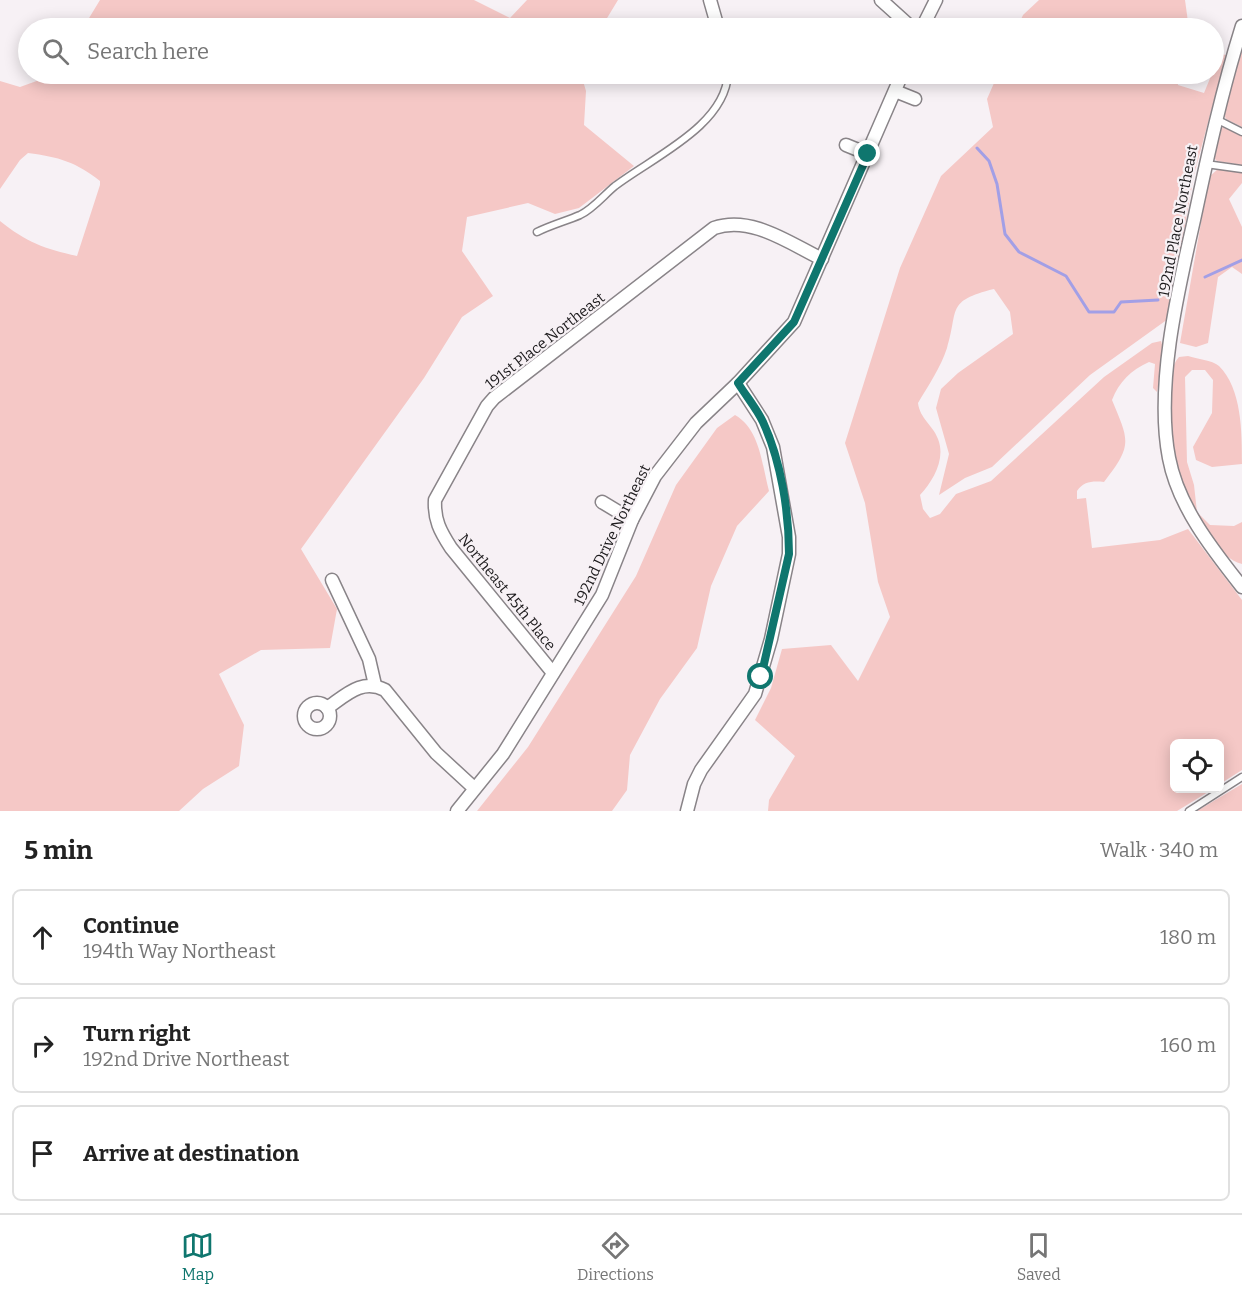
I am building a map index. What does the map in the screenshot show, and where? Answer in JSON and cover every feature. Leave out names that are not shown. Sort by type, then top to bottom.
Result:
[{"type":"street","points":[[710,0],[715,18]]},
{"type":"street","points":[[881,0],[901,18]]},
{"type":"street","points":[[927,18],[936,0]]},
{"type":"street","name":"192nd Place Northeast","points":[[1240,581],[1191,515],[1169,459],[1165,426],[1169,358],[1181,280],[1216,118],[1242,26]]},
{"type":"street","name":"192nd Drive Northeast","points":[[457,811],[503,754],[602,595],[632,520],[655,476],[696,423],[738,383],[794,322],[898,84]]},
{"type":"street","points":[[895,91],[915,99]]},
{"type":"street","points":[[846,145],[868,154]]},
{"type":"street","name":"191st Place Northeast","points":[[439,529],[435,514],[435,500],[487,406],[714,228],[734,224],[754,226],[822,259]]},
{"type":"street","points":[[687,811],[694,784],[701,770],[755,694],[771,639],[789,554],[789,537],[773,447],[762,420],[738,383]]},
{"type":"street","points":[[602,502],[632,520]]},
{"type":"street","name":"Northeast 45th Place","points":[[439,529],[553,673]]},
{"type":"street","points":[[332,580],[369,659],[375,685]]},
{"type":"street","points":[[327,708],[363,685],[375,685],[394,699],[436,753],[474,788]]},
{"type":"lane","points":[[537,232],[560,221],[581,215],[617,185],[702,124],[728,88],[728,84]]},
{"type":"lane","points":[[1216,118],[1242,132]]},
{"type":"lane","points":[[1206,164],[1242,169]]},
{"type":"lane","points":[[1189,811],[1242,777]]},
{"type":"shaded area","points":[[100,0],[474,0],[510,18],[89,18]]},
{"type":"shaded area","points":[[527,0],[618,0],[607,18],[510,18]]},
{"type":"shaded area","points":[[1039,0],[1185,0],[1187,18],[1022,18]]},
{"type":"shaded area","points":[[1242,49],[1242,127],[1226,119],[1222,110]]},
{"type":"shaded area","points":[[0,81],[20,87],[28,84],[584,84],[586,91],[584,125],[634,166],[579,208],[555,214],[528,203],[467,217],[462,251],[493,296],[462,317],[424,378],[301,549],[337,609],[330,648],[261,650],[219,674],[244,725],[239,766],[203,789],[179,811],[0,811],[0,221],[36,244],[77,256],[100,185],[100,181],[67,161],[28,153],[20,160],[0,189]]},
{"type":"shaded area","points":[[994,84],[1178,85],[1204,93],[1208,84],[1218,84],[1194,175],[1168,319],[1090,375],[992,467],[965,478],[939,495],[949,454],[936,408],[941,389],[958,373],[1013,334],[1010,312],[994,289],[968,298],[957,309],[944,355],[918,403],[940,447],[937,469],[920,495],[923,509],[930,518],[940,514],[956,494],[991,481],[1104,377],[1152,343],[1161,341],[1164,351],[1157,392],[1153,388],[1155,364],[1149,362],[1131,373],[1122,382],[1112,400],[1125,434],[1124,451],[1104,482],[1086,483],[1077,491],[1077,499],[1086,498],[1092,548],[1160,540],[1188,529],[1242,600],[1242,770],[1224,781],[1224,739],[1170,739],[1170,793],[1206,793],[1177,811],[768,811],[769,800],[795,756],[755,720],[771,688],[782,649],[831,645],[858,681],[890,617],[878,582],[865,503],[845,443],[900,268],[941,176],[993,127],[987,99]]},
{"type":"shaded area","points":[[1224,127],[1242,136],[1242,165],[1217,161],[1213,157],[1219,129]]},
{"type":"shaded area","points":[[1218,169],[1242,172],[1242,183],[1229,199],[1242,227],[1242,274],[1232,267],[1218,277],[1208,343],[1196,347],[1180,343],[1209,177]]},
{"type":"shaded area","points":[[1188,356],[1219,366],[1227,376],[1236,399],[1241,425],[1242,464],[1212,467],[1196,460],[1193,447],[1212,413],[1213,380],[1205,370],[1192,370],[1185,377],[1187,462],[1194,485],[1197,512],[1210,525],[1234,526],[1242,522],[1242,564],[1226,555],[1202,525],[1184,490],[1178,471],[1171,431],[1172,377],[1174,365],[1179,357]]},
{"type":"shaded area","points":[[735,415],[750,429],[755,438],[769,491],[737,526],[711,586],[697,648],[660,699],[630,755],[627,790],[612,811],[477,811],[528,747],[636,576],[676,485],[717,428]]},
{"type":"shaded area","points":[[1242,784],[1242,811],[1197,811]]},
{"type":"waterway","points":[[977,148],[989,161],[997,184],[1005,234],[1019,252],[1066,276],[1089,312],[1114,312],[1121,302],[1158,300]]},
{"type":"waterway","points":[[1205,277],[1242,260]]},
{"type":"route","points":[[761,677],[789,554],[789,537],[773,447],[762,420],[738,383],[782,338],[794,322],[868,154]]}]
